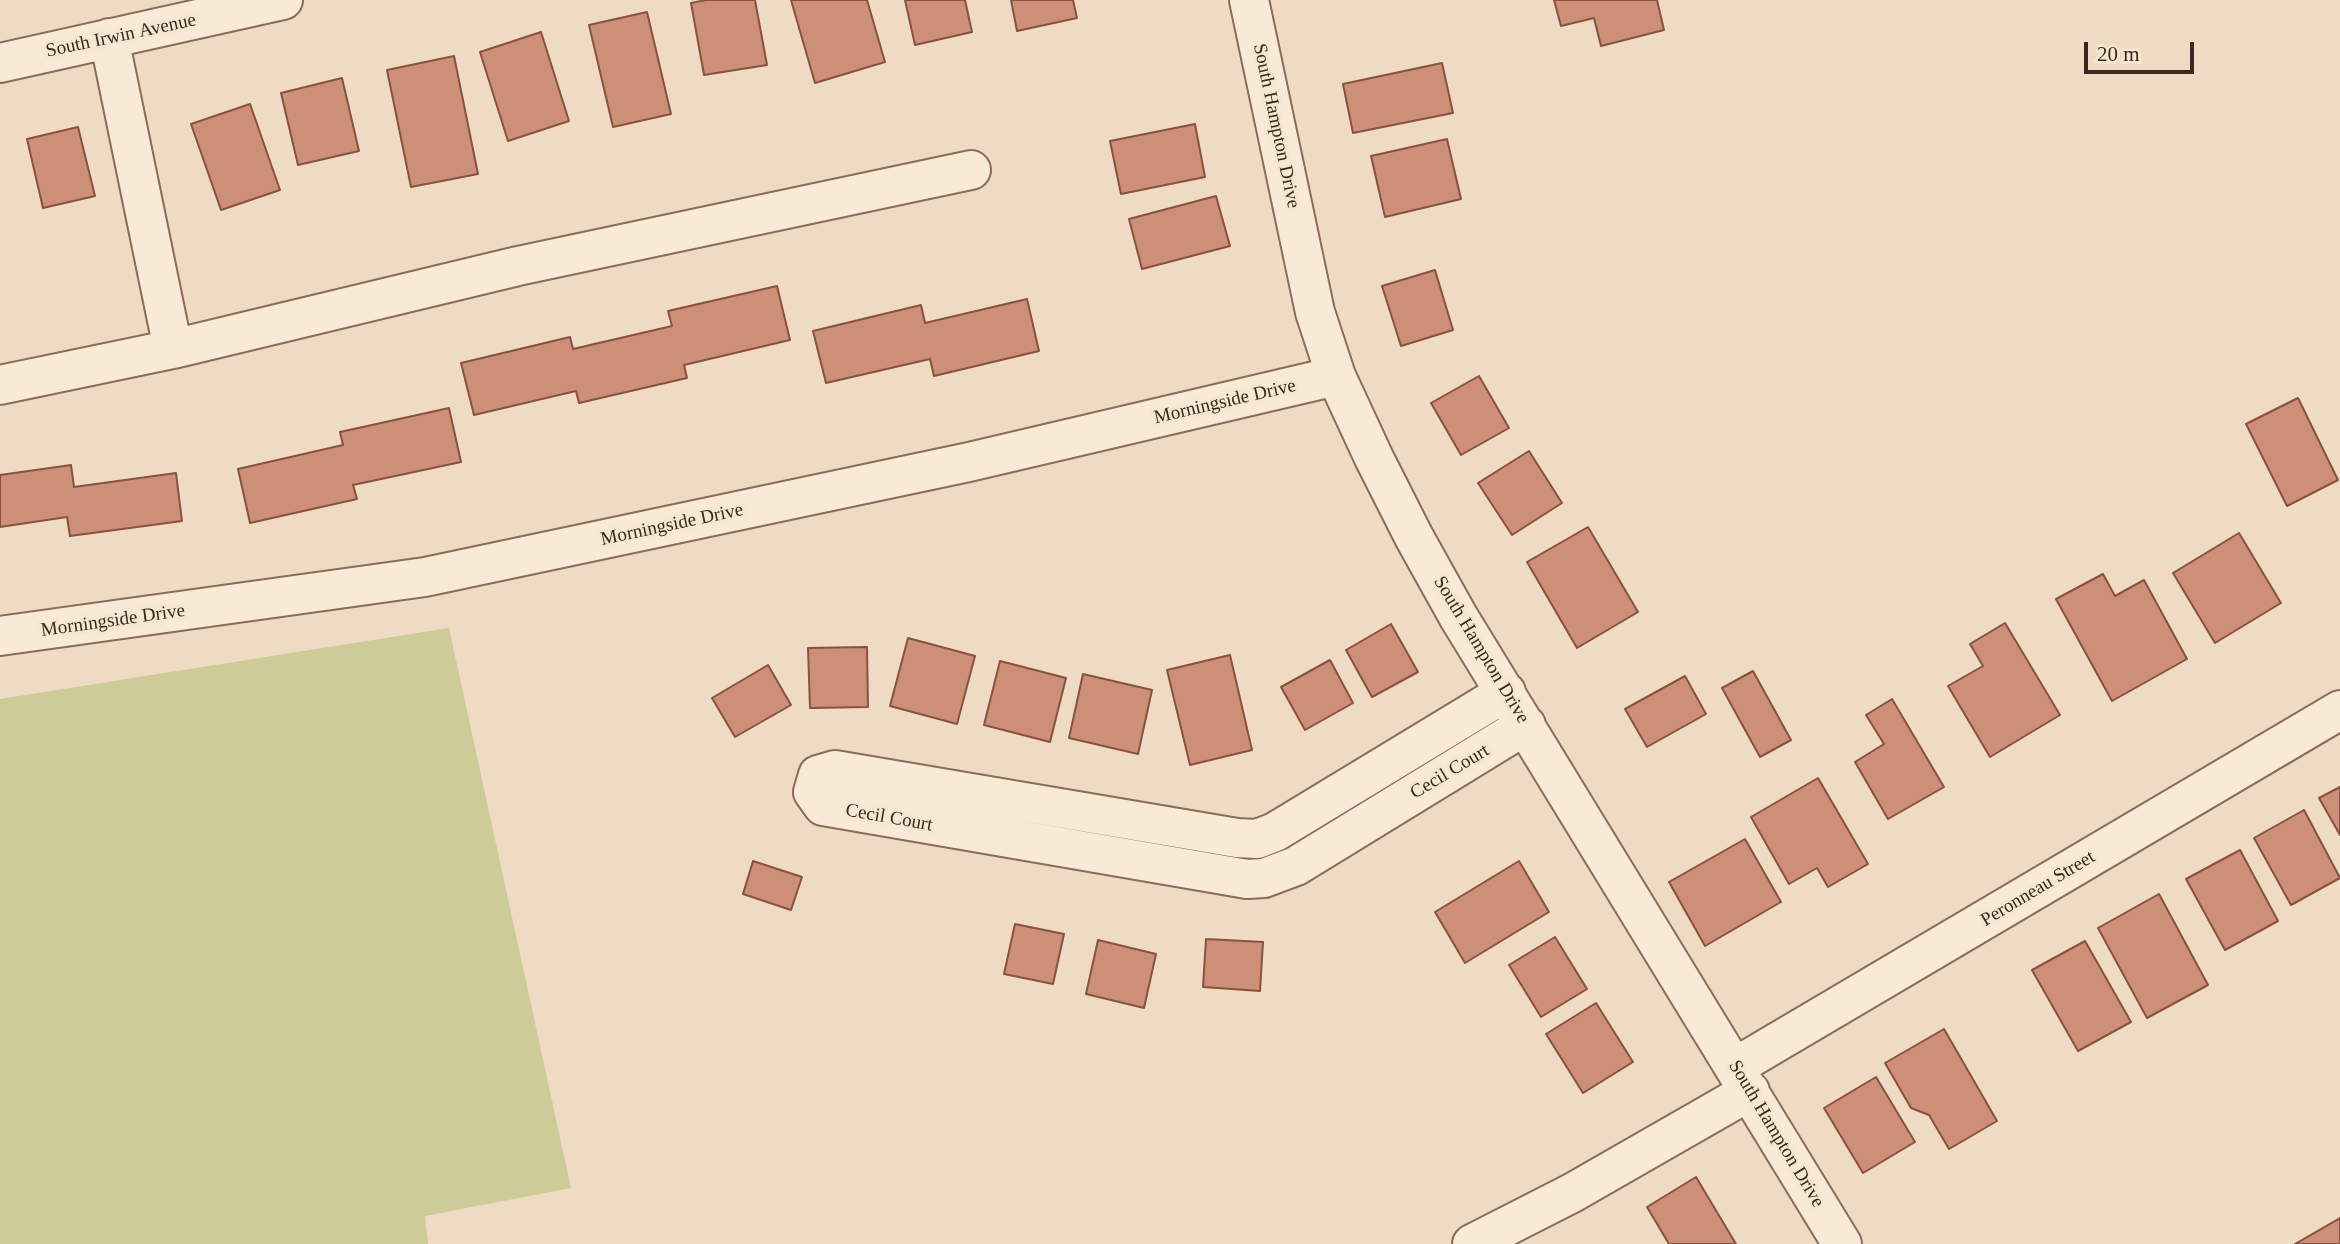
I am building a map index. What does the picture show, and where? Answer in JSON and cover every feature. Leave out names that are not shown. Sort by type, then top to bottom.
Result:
[{"type":"street","name":"South Irwin Avenue","points":[[0,63],[283,0]]},
{"type":"street","name":"South Hampton Drive","points":[[1249,0],[1315,312],[1336,376],[1374,458],[1458,616],[1842,1244]]},
{"type":"street","points":[[110,38],[173,349]]},
{"type":"street","points":[[0,385],[173,349],[518,266],[971,170]]},
{"type":"street","name":"Morningside Drive","points":[[0,636],[425,577],[969,462],[1336,376]]},
{"type":"street","name":"Cecil Court","points":[[1506,692],[1275,832],[1257,839],[1237,838],[835,770],[818,775],[813,792],[823,806],[1247,879],[1264,878],[1296,866],[1526,725]]},
{"type":"street","name":"Peronneau Street","points":[[1472,1244],[1572,1193],[1743,1079],[2340,710]]},
{"type":"street","points":[[1257,839],[1264,878]]},
{"type":"shaded area","points":[[449,628],[571,1188],[425,1216],[428,1244],[0,1244],[0,699]]},
{"type":"building","points":[[706,0],[755,0],[767,65],[704,75],[691,3]]},
{"type":"building","points":[[791,0],[867,0],[885,62],[815,83]]},
{"type":"building","points":[[905,0],[965,0],[972,32],[915,45]]},
{"type":"building","points":[[1011,0],[1073,0],[1077,18],[1017,31]]},
{"type":"building","points":[[1554,0],[1657,0],[1664,30],[1601,46],[1594,18],[1561,26]]},
{"type":"building","points":[[647,12],[671,114],[613,127],[589,25]]},
{"type":"building","points":[[541,32],[569,121],[508,141],[480,52]]},
{"type":"building","points":[[454,56],[478,174],[411,187],[387,70]]},
{"type":"building","points":[[1442,63],[1453,113],[1353,133],[1343,84]]},
{"type":"building","points":[[342,78],[359,151],[298,165],[281,93]]},
{"type":"building","points":[[250,104],[280,190],[221,210],[191,124]]},
{"type":"building","points":[[1195,124],[1205,177],[1121,194],[1110,141]]},
{"type":"building","points":[[78,127],[95,196],[43,208],[27,139]]},
{"type":"building","points":[[1447,139],[1461,199],[1385,217],[1371,156]]},
{"type":"building","points":[[1216,196],[1230,246],[1142,269],[1129,219]]},
{"type":"building","points":[[1435,270],[1453,330],[1401,346],[1382,286]]},
{"type":"building","points":[[777,286],[790,340],[684,365],[687,378],[579,403],[576,391],[474,415],[461,363],[570,337],[573,349],[672,326],[668,311]]},
{"type":"building","points":[[1027,299],[1039,351],[934,376],[930,359],[826,383],[813,331],[921,305],[925,323]]},
{"type":"building","points":[[1479,376],[1509,428],[1461,455],[1431,403]]},
{"type":"building","points":[[2298,398],[2338,480],[2287,506],[2246,424]]},
{"type":"building","points":[[449,408],[461,462],[353,485],[357,499],[250,523],[238,469],[343,445],[340,432]]},
{"type":"building","points":[[1529,451],[1562,503],[1512,535],[1478,483]]},
{"type":"building","points":[[71,465],[74,487],[176,473],[182,521],[70,536],[67,517],[0,527],[0,475]]},
{"type":"building","points":[[1588,527],[1638,612],[1577,648],[1527,562]]},
{"type":"building","points":[[2239,533],[2281,603],[2215,643],[2173,573]]},
{"type":"building","points":[[2103,574],[2115,596],[2144,580],[2187,659],[2112,701],[2056,599]]},
{"type":"building","points":[[2005,623],[2060,715],[1990,757],[1948,686],[1983,666],[1970,644]]},
{"type":"building","points":[[1391,624],[1418,672],[1372,697],[1346,650]]},
{"type":"building","points":[[908,638],[975,656],[957,724],[890,706]]},
{"type":"building","points":[[867,647],[868,707],[810,708],[808,648]]},
{"type":"building","points":[[1230,655],[1252,750],[1190,765],[1167,670]]},
{"type":"building","points":[[1330,660],[1353,703],[1305,730],[1281,687]]},
{"type":"building","points":[[1000,661],[1066,678],[1050,742],[984,725]]},
{"type":"building","points":[[768,665],[791,705],[735,737],[712,698]]},
{"type":"building","points":[[1753,671],[1791,740],[1760,757],[1722,688]]},
{"type":"building","points":[[1083,674],[1152,690],[1138,754],[1069,738]]},
{"type":"building","points":[[1685,676],[1706,714],[1647,747],[1625,709]]},
{"type":"building","points":[[1892,699],[1944,787],[1888,819],[1855,762],[1884,744],[1866,715]]},
{"type":"building","points":[[1818,778],[1868,864],[1828,887],[1817,868],[1789,884],[1751,817]]},
{"type":"building","points":[[2340,787],[2340,835],[2319,798]]},
{"type":"building","points":[[2304,810],[2340,878],[2291,905],[2254,838]]},
{"type":"building","points":[[1745,839],[1781,902],[1705,946],[1669,882]]},
{"type":"building","points":[[2240,850],[2278,921],[2225,950],[2186,879]]},
{"type":"building","points":[[753,861],[802,877],[791,910],[743,894]]},
{"type":"building","points":[[1519,861],[1549,912],[1465,963],[1435,912]]},
{"type":"building","points":[[2159,894],[2208,985],[2147,1018],[2098,928]]},
{"type":"building","points":[[1015,924],[1064,934],[1053,984],[1004,974]]},
{"type":"building","points":[[1555,937],[1587,989],[1541,1017],[1509,965]]},
{"type":"building","points":[[1206,939],[1263,942],[1260,991],[1203,987]]},
{"type":"building","points":[[1098,940],[1156,954],[1144,1008],[1086,994]]},
{"type":"building","points":[[2085,941],[2131,1022],[2078,1051],[2032,970]]},
{"type":"building","points":[[1596,1003],[1633,1062],[1583,1093],[1546,1034]]},
{"type":"building","points":[[1944,1029],[1997,1121],[1949,1149],[1929,1115],[1911,1108],[1885,1063]]},
{"type":"building","points":[[1876,1077],[1915,1142],[1863,1173],[1824,1108]]},
{"type":"building","points":[[1696,1177],[1736,1244],[1669,1244],[1647,1207]]},
{"type":"building","points":[[2340,1218],[2340,1244],[2295,1244]]}]
